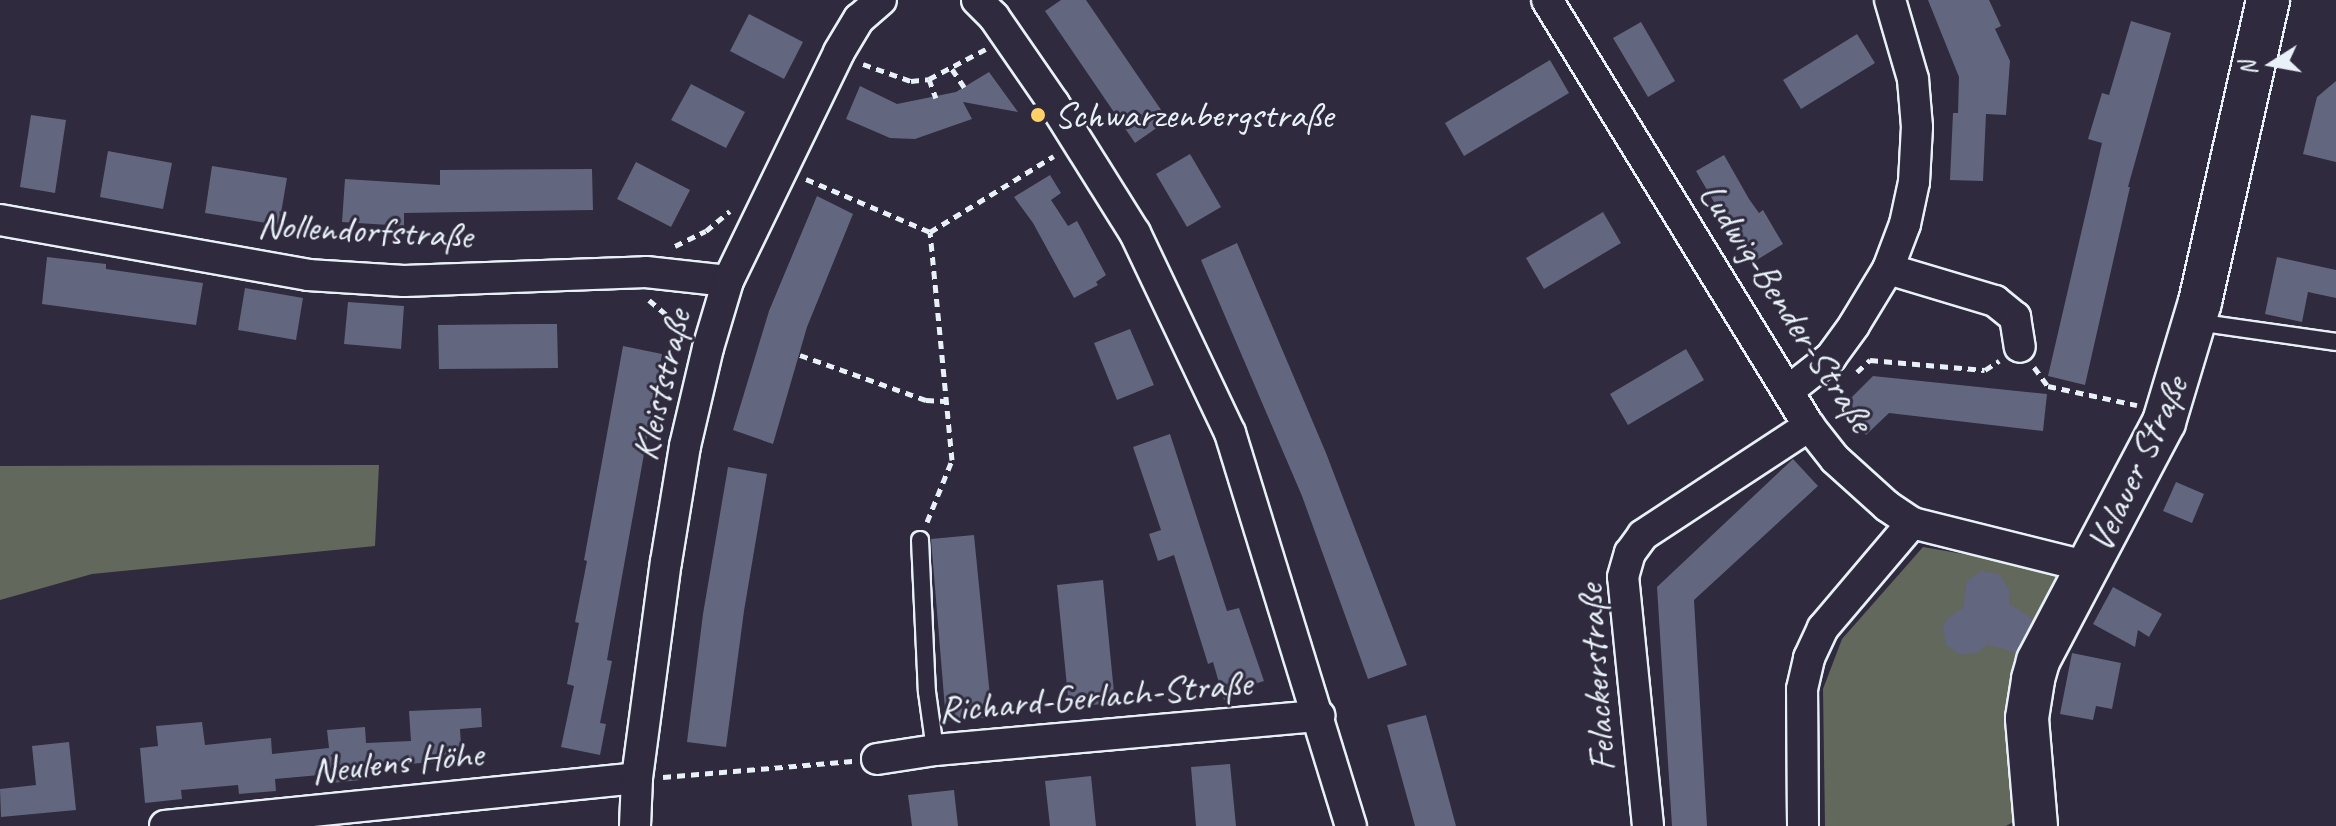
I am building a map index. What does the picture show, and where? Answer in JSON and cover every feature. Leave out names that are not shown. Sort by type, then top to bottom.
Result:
[{"type":"main road","name":"Velauer Straße","points":[[2036,826],[2027,718],[2029,692],[2038,661],[2164,422],[2195,321],[2268,0]]},
{"type":"street","name":"Kleiststraße","points":[[635,826],[651,778],[678,490],[708,348],[728,281],[839,52],[859,19],[881,0]]},
{"type":"street","points":[[977,0],[1005,33],[1079,141],[1135,233],[1230,433],[1351,826]]},
{"type":"street","name":"Ludwig-Bender-Straße","points":[[1547,0],[1809,426],[1835,459],[1887,506],[1912,523],[2089,567]]},
{"type":"street","points":[[1788,391],[1831,357],[1888,269],[1905,224],[1914,182],[1917,127],[1913,79],[1890,0]]},
{"type":"street","name":"Nollendorfstraße","points":[[0,220],[308,275],[404,281],[618,273],[697,275],[728,281]]},
{"type":"street","points":[[1888,269],[1995,301],[2015,317],[2020,347]]},
{"type":"street","name":"Felackerstraße","points":[[1648,826],[1623,577],[1630,553],[1643,535],[1809,426]]},
{"type":"street","points":[[1803,826],[1802,689],[1809,658],[1823,628],[1912,523]]},
{"type":"street","name":"Richard-Gerlach-Straße","points":[[877,759],[935,750],[1319,716]]},
{"type":"street","name":"Neulens Höhe","points":[[165,826],[651,778]]},
{"type":"lane","points":[[2195,321],[2336,342]]},
{"type":"lane","points":[[920,540],[927,692],[935,750]]},
{"type":"path","points":[[867,66],[911,81],[929,79],[952,69],[1005,33]]},
{"type":"path","points":[[952,69],[964,87]]},
{"type":"path","points":[[929,79],[936,98]]},
{"type":"path","points":[[930,232],[1058,154]]},
{"type":"path","points":[[802,177],[930,232]]},
{"type":"path","points":[[667,249],[688,243],[741,205],[760,213]]},
{"type":"path","points":[[920,540],[952,460],[930,232]]},
{"type":"path","points":[[618,273],[618,287],[641,294],[668,316],[687,341],[708,348]]},
{"type":"path","points":[[1831,357],[1853,375],[1870,360],[1985,370],[2020,347],[2048,386],[2142,406]]},
{"type":"path","points":[[800,355],[926,400],[948,401]]},
{"type":"path","points":[[651,778],[877,759]]},
{"type":"green space","points":[[379,465],[375,546],[92,574],[0,600],[0,466]]},
{"type":"green space","points":[[1923,547],[2068,572],[2022,817],[2006,826],[1825,826],[1823,689],[1842,639]]},
{"type":"building","points":[[1061,0],[1086,0],[1168,120],[1135,143],[1045,11]]},
{"type":"building","points":[[1928,0],[1989,0],[2001,26],[1995,29],[2010,61],[2006,115],[1986,114],[1983,181],[1950,180],[1953,113],[1958,113],[1959,77]]},
{"type":"building","points":[[749,14],[803,42],[784,79],[730,51]]},
{"type":"building","points":[[2131,21],[2171,33],[2128,187],[2085,385],[2048,376],[2102,143],[2088,139],[2102,93],[2109,95]]},
{"type":"building","points":[[1641,22],[1675,81],[1648,97],[1613,38]]},
{"type":"building","points":[[1857,34],[1875,63],[1801,109],[1783,80]]},
{"type":"building","points":[[1550,60],[1569,93],[1464,156],[1445,123]]},
{"type":"building","points":[[989,72],[1018,112],[963,102],[972,119],[915,139],[890,138],[846,119],[860,86],[897,104],[956,92]]},
{"type":"building","points":[[2336,81],[2336,162],[2303,154],[2317,97]]},
{"type":"building","points":[[691,84],[745,112],[726,148],[671,120]]},
{"type":"building","points":[[31,115],[66,120],[55,193],[20,187]]},
{"type":"building","points":[[108,151],[172,163],[163,209],[100,197]]},
{"type":"building","points":[[1190,154],[1221,207],[1187,227],[1156,174]]},
{"type":"building","points":[[1724,155],[1749,199],[1759,213],[1763,210],[1783,244],[1750,264],[1696,171]]},
{"type":"building","points":[[636,162],[690,190],[671,227],[617,199]]},
{"type":"building","points":[[212,166],[287,178],[279,225],[205,213]]},
{"type":"building","points":[[592,169],[593,210],[404,213],[404,226],[342,222],[345,179],[440,185],[440,170]]},
{"type":"building","points":[[1050,175],[1061,193],[1051,200],[1068,226],[1077,221],[1106,275],[1096,282],[1098,285],[1074,298],[1033,223],[1014,197]]},
{"type":"building","points":[[817,196],[853,214],[807,327],[773,444],[733,430],[769,311]]},
{"type":"building","points":[[1603,212],[1621,243],[1544,289],[1526,258]]},
{"type":"building","points":[[1237,243],[1326,453],[1407,665],[1368,679],[1302,496],[1201,260]]},
{"type":"building","points":[[47,257],[106,264],[106,269],[203,283],[196,325],[42,304]]},
{"type":"building","points":[[2277,257],[2336,270],[2336,298],[2308,292],[2302,322],[2265,314]]},
{"type":"building","points":[[245,288],[303,298],[296,340],[238,330]]},
{"type":"building","points":[[348,302],[404,306],[401,349],[344,344]]},
{"type":"building","points":[[557,324],[558,368],[439,369],[438,325]]},
{"type":"building","points":[[1130,329],[1154,385],[1117,400],[1094,343]]},
{"type":"building","points":[[623,346],[662,354],[607,660],[612,661],[600,723],[606,724],[600,755],[561,747],[574,686],[567,684],[579,623],[575,622],[587,561],[584,560]]},
{"type":"building","points":[[1686,349],[1704,380],[1628,425],[1610,394]]},
{"type":"building","points":[[1873,376],[2047,394],[2043,431],[1889,413],[1866,435],[1841,408]]},
{"type":"building","points":[[1170,434],[1227,611],[1239,608],[1264,681],[1245,687],[1247,693],[1224,700],[1213,662],[1208,664],[1174,555],[1158,561],[1149,534],[1161,530],[1133,447]]},
{"type":"building","points":[[1793,459],[1818,486],[1694,600],[1707,826],[1672,826],[1657,587]]},
{"type":"building","points":[[728,467],[767,474],[726,747],[687,742],[703,614]]},
{"type":"building","points":[[2176,482],[2204,494],[2192,523],[2163,511]]},
{"type":"building","points":[[974,535],[992,717],[946,721],[931,539]]},
{"type":"building","points":[[1981,571],[1999,574],[2009,589],[2009,604],[2032,621],[2016,653],[1987,644],[1979,652],[1961,655],[1946,645],[1943,627],[1947,619],[1963,608],[1967,581]]},
{"type":"building","points":[[1103,580],[1115,703],[1069,707],[1057,585]]},
{"type":"building","points":[[2113,587],[2162,614],[2149,637],[2138,630],[2135,647],[2093,624]]},
{"type":"building","points":[[2072,653],[2121,663],[2112,709],[2096,706],[2093,720],[2060,714]]},
{"type":"building","points":[[481,708],[482,727],[460,729],[462,760],[368,767],[370,779],[332,783],[331,774],[275,779],[276,791],[239,794],[238,785],[181,790],[182,799],[145,803],[140,748],[158,746],[156,726],[202,722],[205,745],[271,738],[272,754],[329,748],[327,730],[365,727],[366,743],[411,741],[409,711]]},
{"type":"building","points":[[1426,715],[1456,826],[1415,826],[1387,725]]},
{"type":"building","points":[[69,742],[76,810],[1,817],[0,789],[36,785],[32,746]]},
{"type":"building","points":[[1230,764],[1236,826],[1196,826],[1191,767]]},
{"type":"building","points":[[1091,776],[1096,826],[1050,826],[1045,781]]},
{"type":"building","points":[[954,790],[958,826],[912,826],[908,795]]},
{"type":"place","name":"Schwarzenbergstraße","points":[[1038,115]]}]
